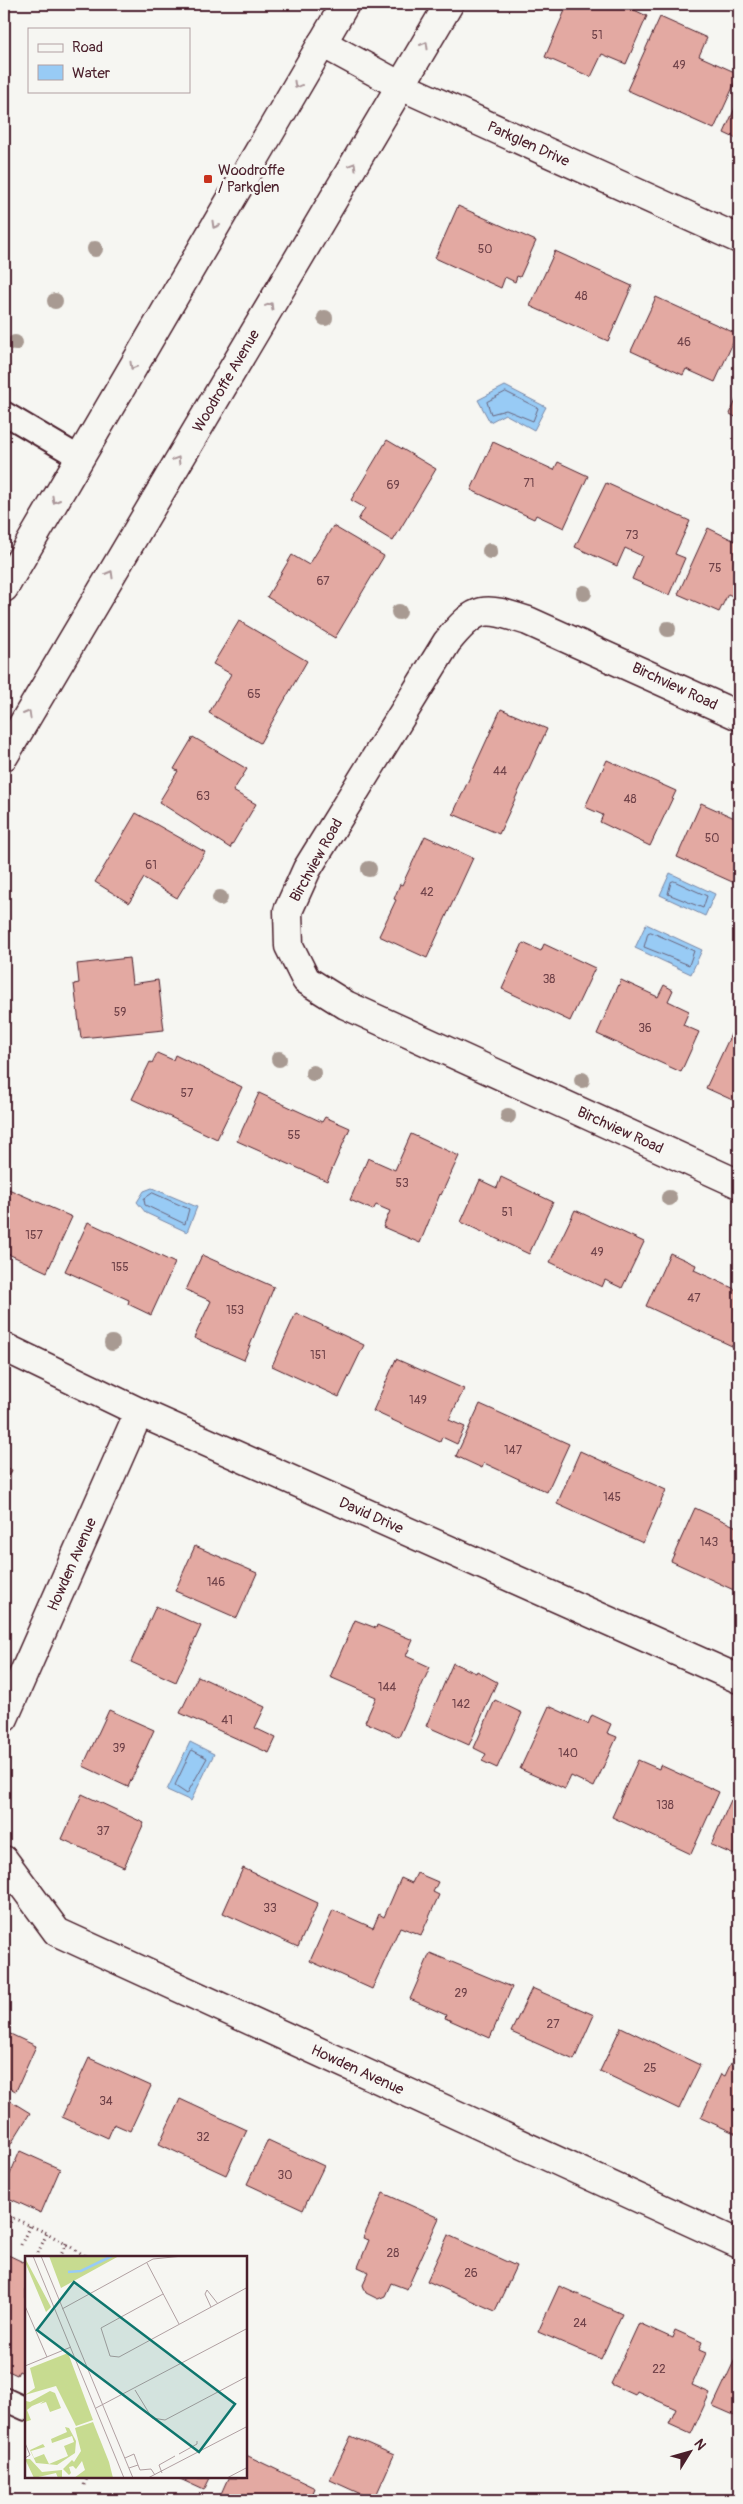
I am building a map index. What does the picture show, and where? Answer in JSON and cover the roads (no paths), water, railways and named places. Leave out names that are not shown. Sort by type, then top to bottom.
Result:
[{"type":"street","points":[[4,588],[345,4]]},
{"type":"street","name":"Woodroffe Avenue","points":[[4,756],[157,494],[402,86],[449,4]]},
{"type":"street","name":"Parkglen Drive","points":[[322,43],[402,86],[739,239]]},
{"type":"street","name":"Birchview Road","points":[[739,716],[528,621],[492,609],[473,615],[459,627],[442,651],[307,869],[288,911],[289,946],[306,980],[346,1005],[739,1184]]},
{"type":"street","name":"David Drive","points":[[4,1347],[139,1412],[739,1679]]},
{"type":"street","name":"Howden Avenue","points":[[4,1718],[139,1412]]},
{"type":"street","name":"Howden Avenue","points":[[4,1860],[57,1932],[739,2244]]},
{"type":"lane","points":[[4,413],[80,458]]},
{"type":"lane","points":[[4,2399],[25,2409]]},
{"type":"water","points":[[505,386],[546,407],[534,430],[505,414],[490,422],[478,400]]},
{"type":"water","points":[[670,873],[715,894],[705,916],[660,895]]},
{"type":"water","points":[[646,924],[702,950],[691,974],[635,948]]},
{"type":"water","points":[[152,1188],[197,1207],[187,1232],[146,1213],[137,1202],[144,1191]]},
{"type":"water","points":[[190,1742],[214,1754],[191,1801],[167,1790]]},
{"type":"place","name":"Woodroffe / Parkglen","points":[[208,179]]}]
